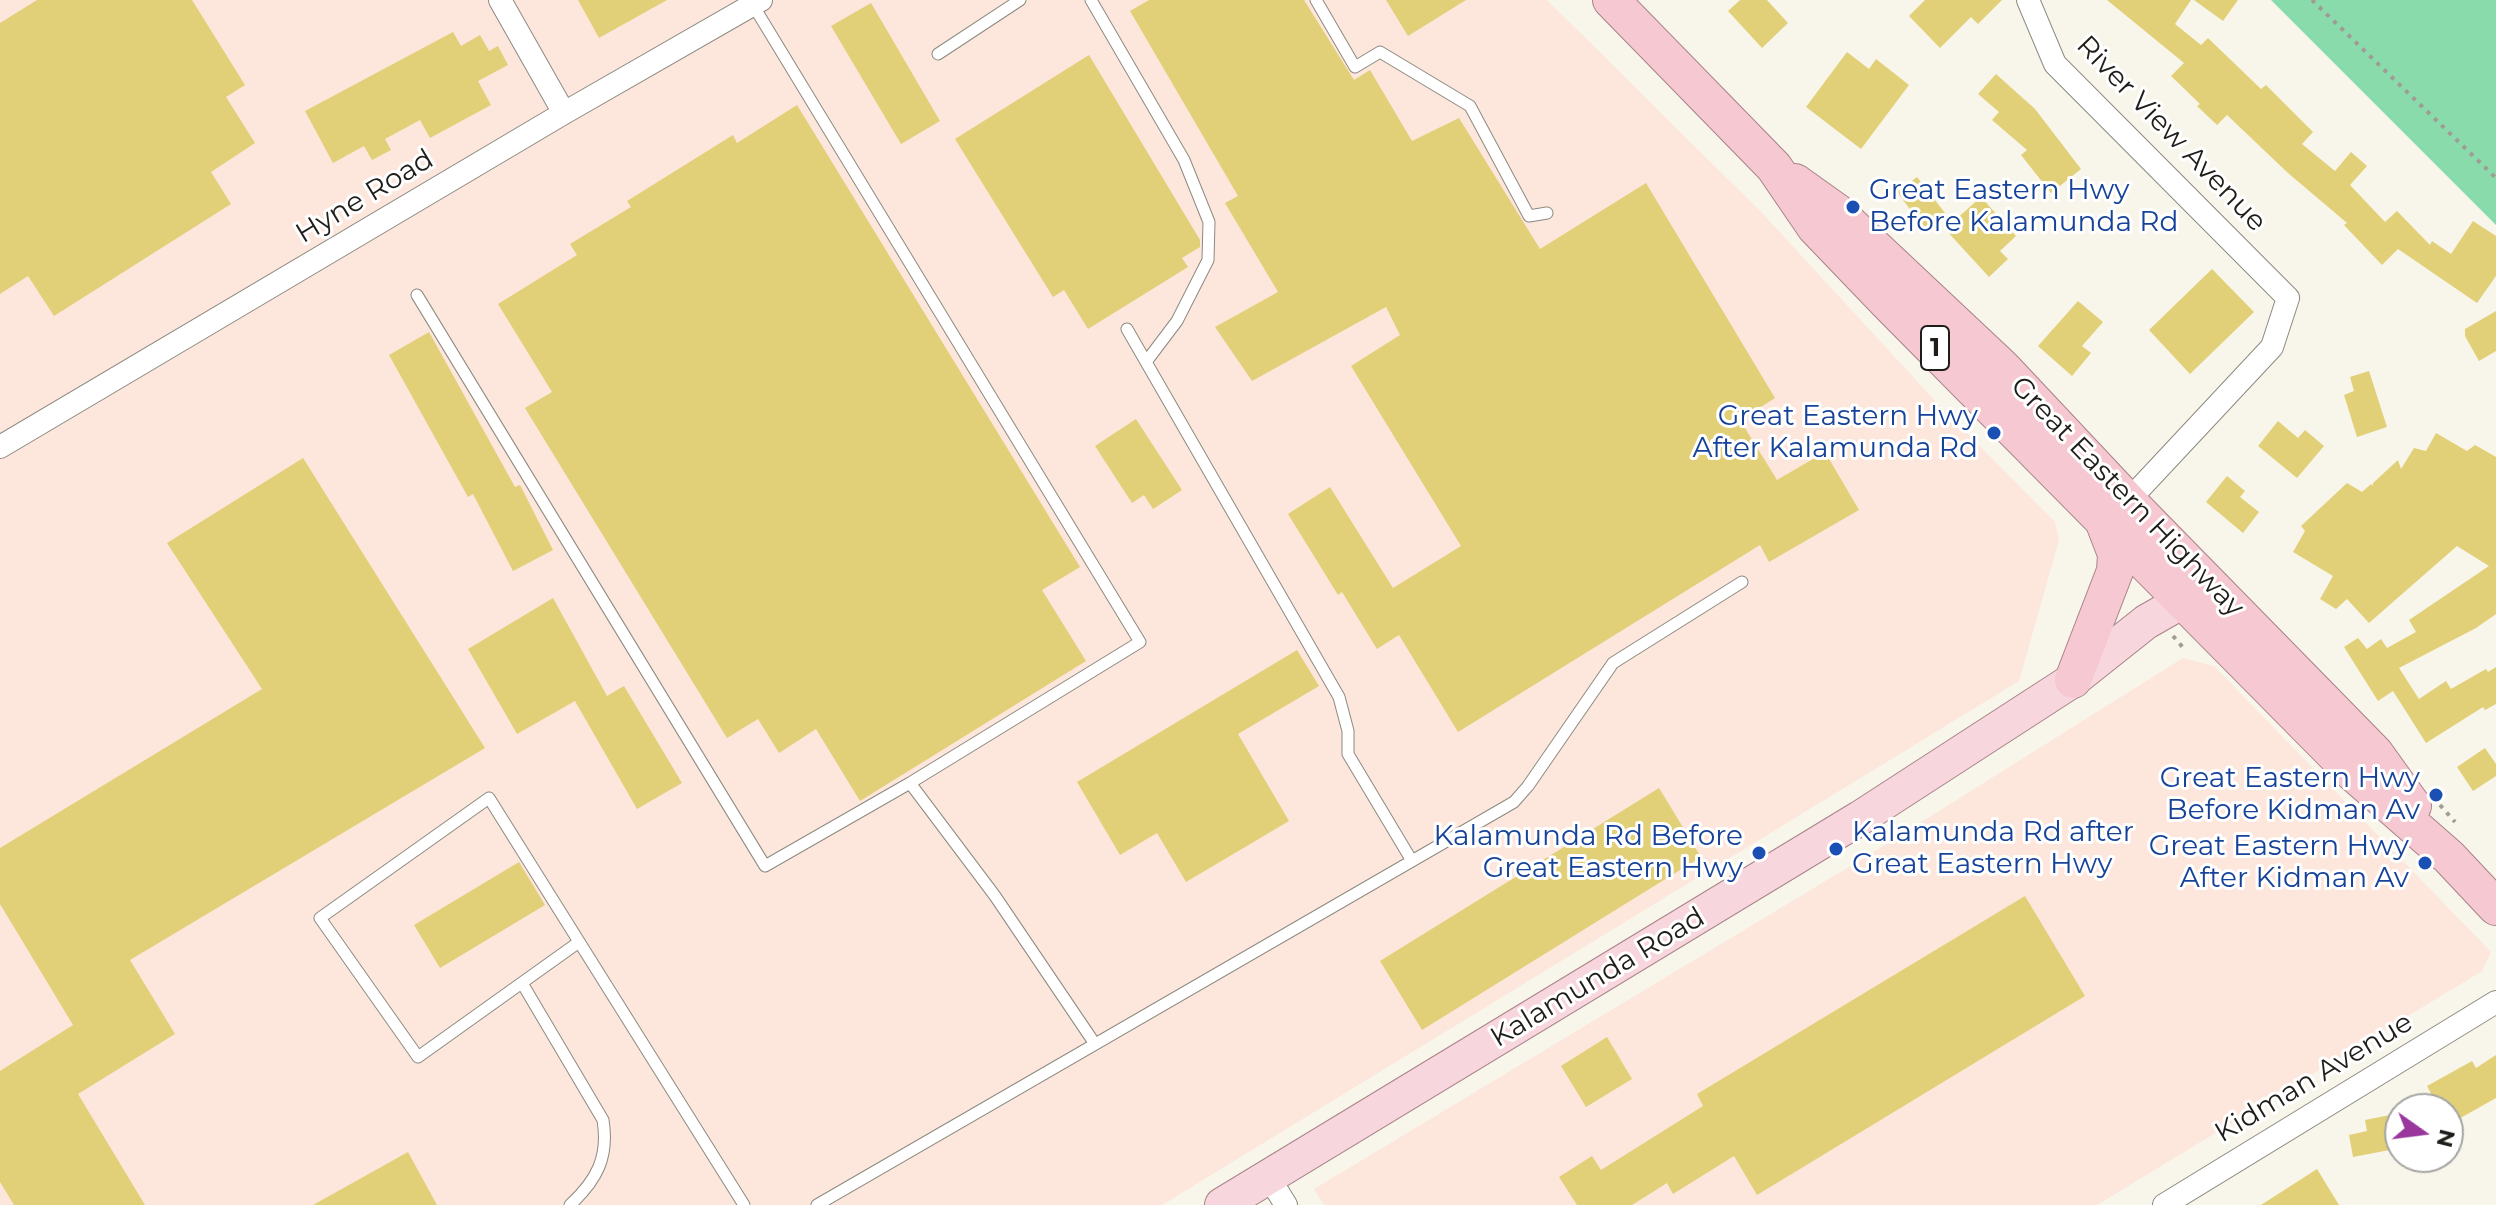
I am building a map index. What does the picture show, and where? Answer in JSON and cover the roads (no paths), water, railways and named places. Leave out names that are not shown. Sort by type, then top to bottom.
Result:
[{"type":"highway","name":"Great Eastern Highway","points":[[1611,0],[1774,167],[1815,227],[2125,504],[2193,591],[2353,773],[2449,857],[2496,907]]},
{"type":"highway","points":[[2073,680],[2115,571],[2125,504]]},
{"type":"main road","name":"Kalamunda Road","points":[[1222,1205],[1841,830],[2073,680],[2146,622],[2193,591]]},
{"type":"street","points":[[500,0],[564,113]]},
{"type":"street","name":"River View Avenue","points":[[2028,0],[2055,64],[2288,298],[2272,347],[2125,504]]},
{"type":"street","name":"Hyne Road","points":[[0,447],[757,2]]},
{"type":"street","name":"Kidman Avenue","points":[[2164,1205],[2496,1002]]},
{"type":"street","points":[[1268,1176],[1286,1205]]},
{"type":"lane","points":[[938,54],[1020,0]]},
{"type":"lane","points":[[1091,0],[1184,160],[1209,222],[1208,260],[1177,321],[1146,362]]},
{"type":"lane","points":[[1316,0],[1355,67],[1380,52],[1470,106],[1529,216],[1547,213]]},
{"type":"lane","points":[[417,295],[765,866],[910,783],[1140,642],[757,2]]},
{"type":"lane","points":[[1127,329],[1339,697],[1348,731],[1348,754],[1412,861]]},
{"type":"lane","points":[[817,1205],[1514,802],[1613,663],[1742,582]]},
{"type":"lane","points":[[910,783],[995,896],[1095,1044]]},
{"type":"lane","points":[[579,942],[418,1057],[320,918],[489,798],[744,1205]]},
{"type":"lane","points":[[522,983],[603,1120],[606,1139],[602,1163],[586,1190],[570,1205]]},
{"type":"place","name":"Great Eastern Hwy Before Kalamunda Rd","points":[[1853,207]]},
{"type":"place","name":"Great Eastern Hwy After Kalamunda Rd","points":[[1994,433]]},
{"type":"place","name":"Great Eastern Hwy Before Kidman Av","points":[[2436,795]]},
{"type":"place","name":"Kalamunda Rd after Great Eastern Hwy","points":[[1836,849]]},
{"type":"place","name":"Kalamunda Rd Before Great Eastern Hwy","points":[[1759,853]]},
{"type":"place","name":"Great Eastern Hwy After Kidman Av","points":[[2425,863]]}]
